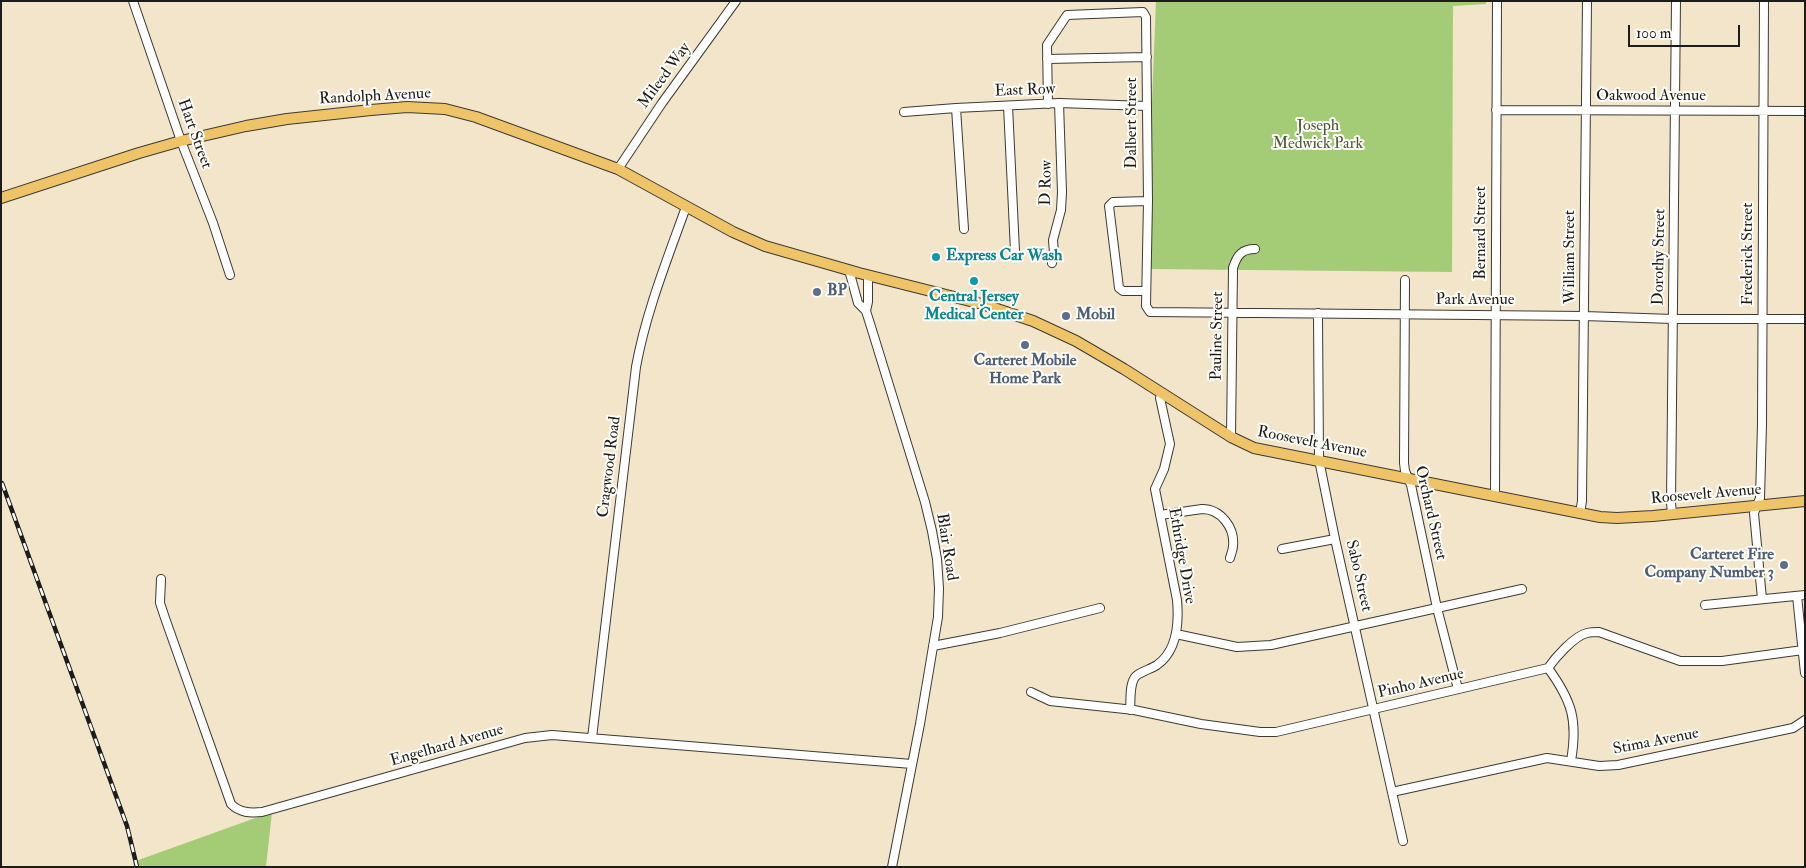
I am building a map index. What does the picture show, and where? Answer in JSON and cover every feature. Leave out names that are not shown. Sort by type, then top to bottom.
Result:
[{"type":"main road","name":"Randolph Avenue","points":[[1,198],[97,166],[181,141],[246,126],[286,119],[380,109],[429,107],[476,117],[618,169],[686,207],[764,246],[849,270]]},
{"type":"main road","name":"Roosevelt Avenue","points":[[849,270],[982,304],[1033,321],[1076,341],[1163,393],[1231,437],[1254,448],[1408,477],[1580,514],[1617,518],[1805,501]]},
{"type":"street","name":"Hart Street","points":[[133,1],[230,275]]},
{"type":"street","name":"Mileed Way","points":[[618,169],[662,102],[736,1]]},
{"type":"street","name":"Bernard Street","points":[[1495,495],[1497,1]]},
{"type":"street","name":"William Street","points":[[1580,514],[1582,500],[1587,1]]},
{"type":"street","name":"Dorothy Street","points":[[1672,513],[1670,503],[1676,1]]},
{"type":"street","name":"Frederick Street","points":[[1762,598],[1754,513],[1758,506],[1760,488],[1764,1]]},
{"type":"street","name":"Dalbert Street","points":[[1047,59],[1047,45],[1067,15],[1143,12],[1146,17],[1147,310]]},
{"type":"street","points":[[1048,104],[1047,59],[1147,57]]},
{"type":"street","name":"East Row","points":[[904,112],[1059,103],[1147,106]]},
{"type":"street","name":"D Row","points":[[1052,263],[1054,254],[1052,240],[1062,201],[1059,103]]},
{"type":"street","points":[[1008,106],[1015,251]]},
{"type":"street","points":[[956,108],[964,228]]},
{"type":"street","name":"Oakwood Avenue","points":[[1496,110],[1805,111]]},
{"type":"street","points":[[1146,291],[1123,291],[1119,288],[1109,206],[1114,202],[1148,201]]},
{"type":"street","name":"Cragwood Road","points":[[592,738],[638,354],[651,303],[686,207]]},
{"type":"street","name":"Pauline Street","points":[[1231,437],[1233,268],[1235,259],[1246,249],[1255,249]]},
{"type":"street","name":"Blair Road","points":[[849,270],[858,303],[866,311],[932,530],[937,559],[938,617],[892,867]]},
{"type":"street","points":[[866,311],[868,275]]},
{"type":"street","name":"Orchard Street","points":[[1405,280],[1404,463],[1412,485],[1437,608],[1458,689]]},
{"type":"street","name":"Park Avenue","points":[[1147,310],[1153,313],[1318,313],[1673,319],[1805,319]]},
{"type":"street","name":"Sabo Street","points":[[1318,313],[1318,460],[1403,841]]},
{"type":"street","name":"Ethridge Drive","points":[[1130,710],[1132,683],[1136,676],[1164,659],[1176,634],[1177,600],[1155,489],[1164,469],[1170,444],[1160,398],[1163,393]]},
{"type":"street","points":[[1160,515],[1202,509],[1209,509],[1218,513],[1225,520],[1230,530],[1233,545],[1230,558]]},
{"type":"street","points":[[1282,549],[1335,539]]},
{"type":"street","name":"Engelhard Avenue","points":[[161,579],[160,603],[231,804],[242,811],[250,813],[262,812],[525,738],[552,735],[912,764]]},
{"type":"street","points":[[1176,634],[1238,647],[1271,645],[1522,589]]},
{"type":"street","points":[[1705,604],[1801,595],[1805,673]]},
{"type":"street","points":[[933,646],[1000,633],[1100,608]]},
{"type":"street","points":[[1571,761],[1573,736],[1571,707],[1564,691],[1548,668],[1554,659],[1586,633],[1599,632],[1680,661],[1722,661],[1803,650]]},
{"type":"street","name":"Pinho Avenue","points":[[1031,692],[1050,701],[1130,710],[1201,724],[1260,732],[1276,732],[1548,668]]},
{"type":"street","name":"Stima Avenue","points":[[1392,792],[1547,758],[1599,766],[1618,765],[1793,728],[1805,720]]},
{"type":"green space","name":"Joseph Medwick Park","points":[[1156,1],[1486,1],[1486,4],[1453,6],[1452,272],[1148,269],[1148,201]]},
{"type":"green space","points":[[272,812],[266,867],[134,867],[133,862]]},
{"type":"railway","points":[[2,483],[127,826],[137,867]]},
{"type":"place","name":"Express Car Wash","points":[[936,257]]},
{"type":"place","name":"Central Jersey Medical Center","points":[[974,281]]},
{"type":"place","name":"BP","points":[[817,292]]},
{"type":"place","name":"Mobil","points":[[1066,316]]},
{"type":"place","name":"Carteret Mobile Home Park","points":[[1025,345]]},
{"type":"place","name":"Carteret Fire Company Number 3","points":[[1784,565]]}]
